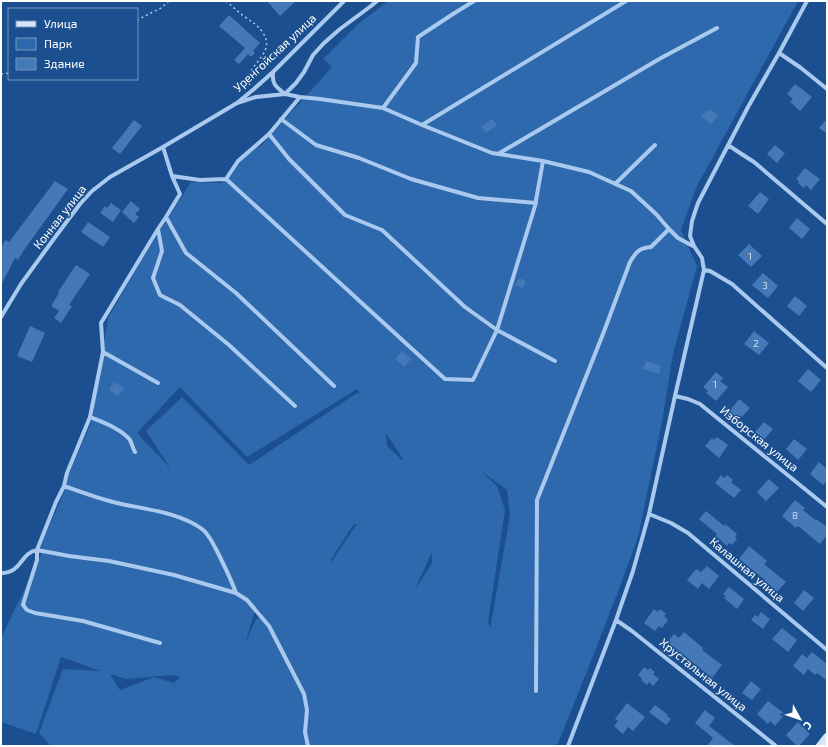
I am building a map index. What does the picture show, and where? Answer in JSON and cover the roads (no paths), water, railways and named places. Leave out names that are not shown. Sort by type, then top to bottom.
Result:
[{"type":"street","name":"Уренгойская улица","points":[[237,103],[273,72],[344,1]]},
{"type":"street","points":[[285,94],[296,83],[313,55],[324,43],[377,1]]},
{"type":"street","points":[[383,108],[416,63],[418,37],[474,1]]},
{"type":"street","points":[[422,125],[626,1]]},
{"type":"street","points":[[568,746],[616,620],[633,571],[649,514],[704,270],[702,258],[694,246],[690,236],[692,221],[698,203],[728,145],[807,1]]},
{"type":"street","points":[[497,154],[661,58],[717,28]]},
{"type":"street","points":[[779,53],[802,68],[827,89]]},
{"type":"street","points":[[273,72],[272,80],[277,88],[285,94]]},
{"type":"street","points":[[237,103],[256,96],[285,94],[383,108],[492,154],[543,161],[589,172],[631,191],[656,214],[678,238],[694,246]]},
{"type":"street","points":[[226,179],[238,161],[268,134],[300,97]]},
{"type":"street","name":"Конная улица","points":[[1,317],[21,284],[80,204],[92,191],[110,177],[237,103]]},
{"type":"street","points":[[281,119],[316,146],[359,158],[411,179],[478,198],[536,203]]},
{"type":"street","points":[[268,134],[289,159],[345,215],[382,230],[465,307],[497,330],[555,361]]},
{"type":"street","points":[[615,184],[655,145]]},
{"type":"street","points":[[728,145],[754,162],[827,224]]},
{"type":"street","points":[[160,643],[83,621],[35,613],[27,610],[24,605],[24,598],[36,560],[37,550],[64,486],[67,473],[90,418],[103,352],[100,323],[180,194],[172,176],[163,147]]},
{"type":"street","points":[[172,176],[200,180],[226,179],[445,379],[473,380],[497,330],[536,203],[543,161]]},
{"type":"street","points":[[166,217],[186,253],[236,293],[334,386]]},
{"type":"street","points":[[158,229],[162,251],[153,278],[160,295],[180,305],[229,345],[295,406]]},
{"type":"street","points":[[536,691],[537,500],[630,262],[635,254],[643,248],[651,247],[669,229]]},
{"type":"street","points":[[704,270],[710,271],[732,284],[827,368]]},
{"type":"street","points":[[103,352],[158,383]]},
{"type":"street","name":"Изборская улица","points":[[675,396],[700,404],[827,507]]},
{"type":"street","points":[[90,418],[106,423],[117,429],[129,439],[135,452]]},
{"type":"street","points":[[64,486],[110,501],[177,516],[202,529],[208,535],[230,577],[236,593]]},
{"type":"street","name":"Калашная улица","points":[[649,514],[671,523],[688,533],[827,650]]},
{"type":"street","points":[[1,573],[10,572],[17,567],[32,551],[37,550],[109,561],[156,571],[236,593],[247,600],[269,626],[304,694],[307,710],[305,732],[308,746]]},
{"type":"street","name":"Хрустальная улица","points":[[616,620],[632,631],[776,746]]},
{"type":"street","points":[[820,746],[827,737]]}]
